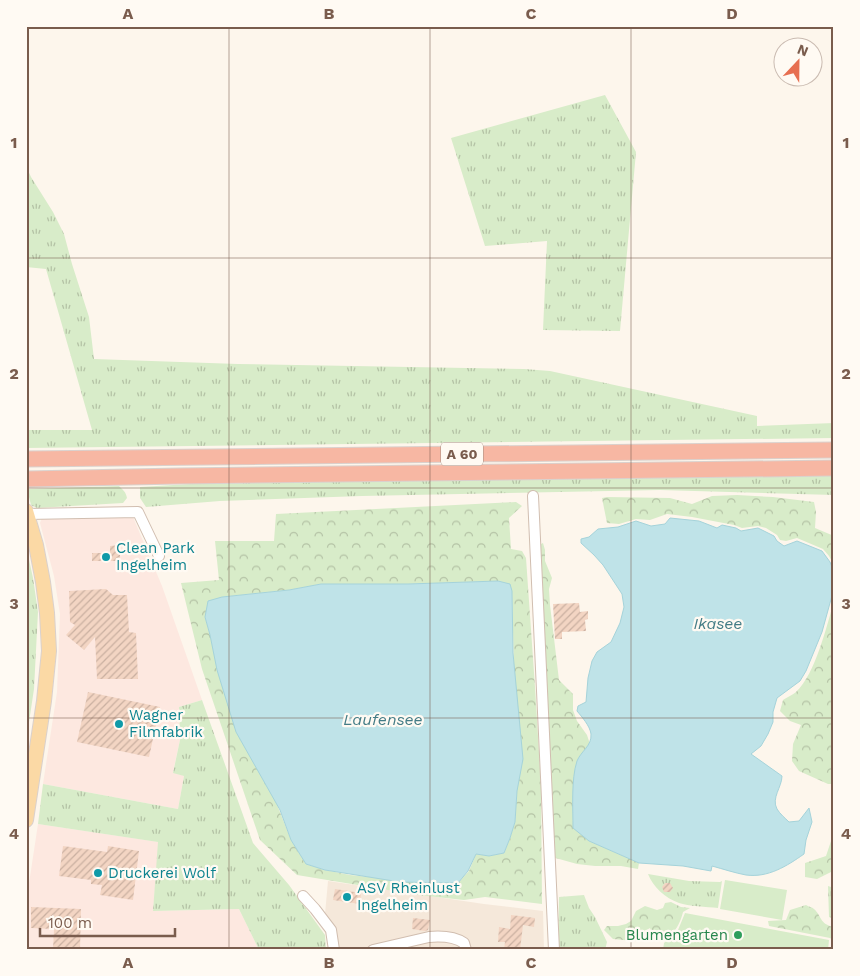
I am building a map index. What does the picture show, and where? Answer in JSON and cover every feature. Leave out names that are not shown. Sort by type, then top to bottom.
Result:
[{"type":"highway","name":"A 60","points":[[26,459],[834,450]]},
{"type":"highway","name":"A 60","points":[[26,479],[834,468]]},
{"type":"main road","points":[[26,820],[44,701],[49,651],[43,582],[27,512]]},
{"type":"street","points":[[533,496],[554,950]]},
{"type":"street","points":[[27,512],[138,512],[158,556]]},
{"type":"street","points":[[303,896],[331,930],[334,950]]},
{"type":"street","points":[[373,950],[436,936],[459,940],[464,943],[466,950]]},
{"type":"shaded area","points":[[133,517],[162,586],[202,700],[179,707],[180,740],[173,772],[184,776],[178,809],[43,784],[57,692],[60,614],[54,576],[40,523],[42,518]]},
{"type":"shaded area","points":[[38,824],[159,842],[153,911],[239,909],[259,950],[26,950],[26,903]]},
{"type":"shaded area","points":[[328,881],[543,911],[544,950],[338,950],[335,927],[325,914]]},
{"type":"green space","points":[[605,95],[636,152],[620,331],[543,330],[547,241],[485,246],[451,138]]},
{"type":"green space","points":[[26,166],[64,234],[89,317],[94,359],[550,371],[757,416],[757,426],[834,423],[834,438],[26,448],[26,430],[92,430],[46,269],[26,267]]},
{"type":"green space","points":[[834,474],[834,495],[660,490],[362,496],[220,501],[146,507],[140,498],[140,487],[190,484]]},
{"type":"green space","points":[[119,486],[127,496],[123,503],[37,508],[31,505],[27,489]]},
{"type":"green space","points":[[737,495],[814,502],[816,512],[815,528],[834,536],[834,565],[823,549],[797,538],[786,541],[780,540],[777,535],[766,528],[758,526],[742,528],[692,517],[667,514],[650,520],[636,519],[619,524],[607,523],[602,498],[670,498],[692,504],[712,496]]},
{"type":"green space","points":[[516,502],[522,506],[509,518],[511,549],[522,551],[526,558],[541,785],[542,904],[485,897],[464,900],[418,895],[297,875],[260,840],[202,669],[181,583],[219,580],[215,541],[274,541],[276,514]],"holes":[[[498,581],[512,591],[517,791],[515,822],[504,853],[489,856],[476,854],[469,871],[458,883],[436,884],[350,875],[306,864],[291,840],[210,635],[205,617],[222,597],[289,590],[321,584]]]},
{"type":"green space","points":[[543,543],[545,561],[552,578],[549,589],[550,605],[559,680],[573,694],[573,710],[590,744],[577,761],[589,841],[639,863],[638,869],[621,866],[577,864],[552,857],[537,546]]},
{"type":"green space","points":[[26,546],[38,612],[34,689],[26,742]]},
{"type":"green space","points":[[834,602],[834,784],[828,784],[799,771],[792,761],[793,744],[801,725],[790,721],[780,711],[783,700],[796,692],[803,684],[815,662]]},
{"type":"green space","points":[[202,700],[253,843],[289,885],[325,935],[326,950],[259,950],[239,909],[153,911],[158,842],[38,824],[43,784],[178,809],[184,776],[173,773],[180,740],[179,707]]},
{"type":"green space","points":[[834,832],[834,873],[831,872],[817,879],[805,877],[805,863],[826,856]]},
{"type":"green space","points":[[648,874],[689,881],[722,881],[718,908],[687,905],[674,901],[656,888]]},
{"type":"green space","points":[[725,880],[787,890],[782,920],[720,909]]},
{"type":"green space","points":[[828,886],[834,888],[834,919],[829,917]]},
{"type":"green space","points":[[584,895],[607,942],[605,950],[558,950],[559,897]]},
{"type":"green space","points":[[671,902],[681,907],[690,908],[683,912],[681,920],[671,934],[661,936],[652,933],[650,928],[645,931],[643,940],[634,941],[613,939],[604,930],[607,926],[626,924],[631,921],[636,911],[645,906],[657,910],[663,908],[665,903]]},
{"type":"green space","points":[[806,905],[817,912],[823,922],[834,927],[834,941],[830,938],[769,926],[768,921],[786,920],[790,910]]},
{"type":"green space","name":"Blumengarten","points":[[685,913],[829,940],[828,950],[663,950],[664,943],[678,930]]},
{"type":"water","name":"Ikasee","points":[[670,518],[699,521],[717,528],[722,525],[741,531],[758,528],[774,536],[784,546],[797,541],[822,551],[834,572],[833,592],[822,632],[806,671],[800,681],[777,698],[773,712],[773,722],[768,734],[761,746],[751,754],[782,776],[775,801],[775,805],[781,814],[789,822],[799,821],[809,808],[812,822],[804,854],[784,867],[770,873],[746,875],[712,866],[711,871],[683,866],[639,863],[589,841],[573,828],[575,768],[579,757],[591,738],[586,722],[577,711],[578,706],[586,702],[592,661],[597,652],[611,642],[620,623],[624,607],[622,594],[603,565],[581,543],[581,539],[589,537],[598,529],[618,527],[636,521],[651,526],[665,524]]},
{"type":"water","name":"Laufensee","points":[[498,581],[510,584],[512,591],[513,653],[523,759],[517,791],[515,822],[504,853],[489,856],[476,854],[468,871],[458,883],[400,882],[325,870],[306,864],[291,840],[280,810],[236,732],[217,670],[205,617],[208,601],[222,597],[289,590],[321,584]]},
{"type":"building","name":"Clean Park Ingelheim","points":[[120,545],[120,561],[92,561],[92,553],[110,553],[110,546]]},
{"type":"building","points":[[106,589],[113,595],[127,595],[129,632],[136,633],[138,679],[97,679],[95,637],[84,650],[66,635],[75,625],[70,622],[69,591]]},
{"type":"building","points":[[579,603],[580,612],[588,611],[588,619],[585,620],[586,631],[562,632],[562,639],[555,639],[553,604]]},
{"type":"building","name":"Wagner Filmfabrik","points":[[88,692],[160,707],[149,757],[77,742]]},
{"type":"building","name":"Druckerei Wolf","points":[[63,846],[107,852],[108,846],[139,851],[133,900],[100,895],[102,885],[91,884],[91,880],[59,876]]},
{"type":"building","points":[[665,883],[670,883],[673,888],[670,892],[664,892],[662,887]]},
{"type":"building","name":"ASV Rheinlust Ingelheim","points":[[335,889],[361,893],[360,904],[333,900]]},
{"type":"building","points":[[31,907],[81,909],[80,950],[53,950],[54,929],[31,928]]},
{"type":"building","points":[[511,915],[535,918],[534,927],[523,925],[520,950],[504,950],[505,942],[498,942],[499,927],[510,929]]},
{"type":"building","points":[[413,918],[430,920],[428,930],[412,929]]},
{"type":"place","name":"Clean Park Ingelheim","points":[[106,557]]},
{"type":"place","name":"Wagner Filmfabrik","points":[[119,724]]},
{"type":"place","name":"Druckerei Wolf","points":[[98,873]]},
{"type":"place","name":"ASV Rheinlust Ingelheim","points":[[347,897]]},
{"type":"place","name":"Blumengarten","points":[[738,935]]}]
